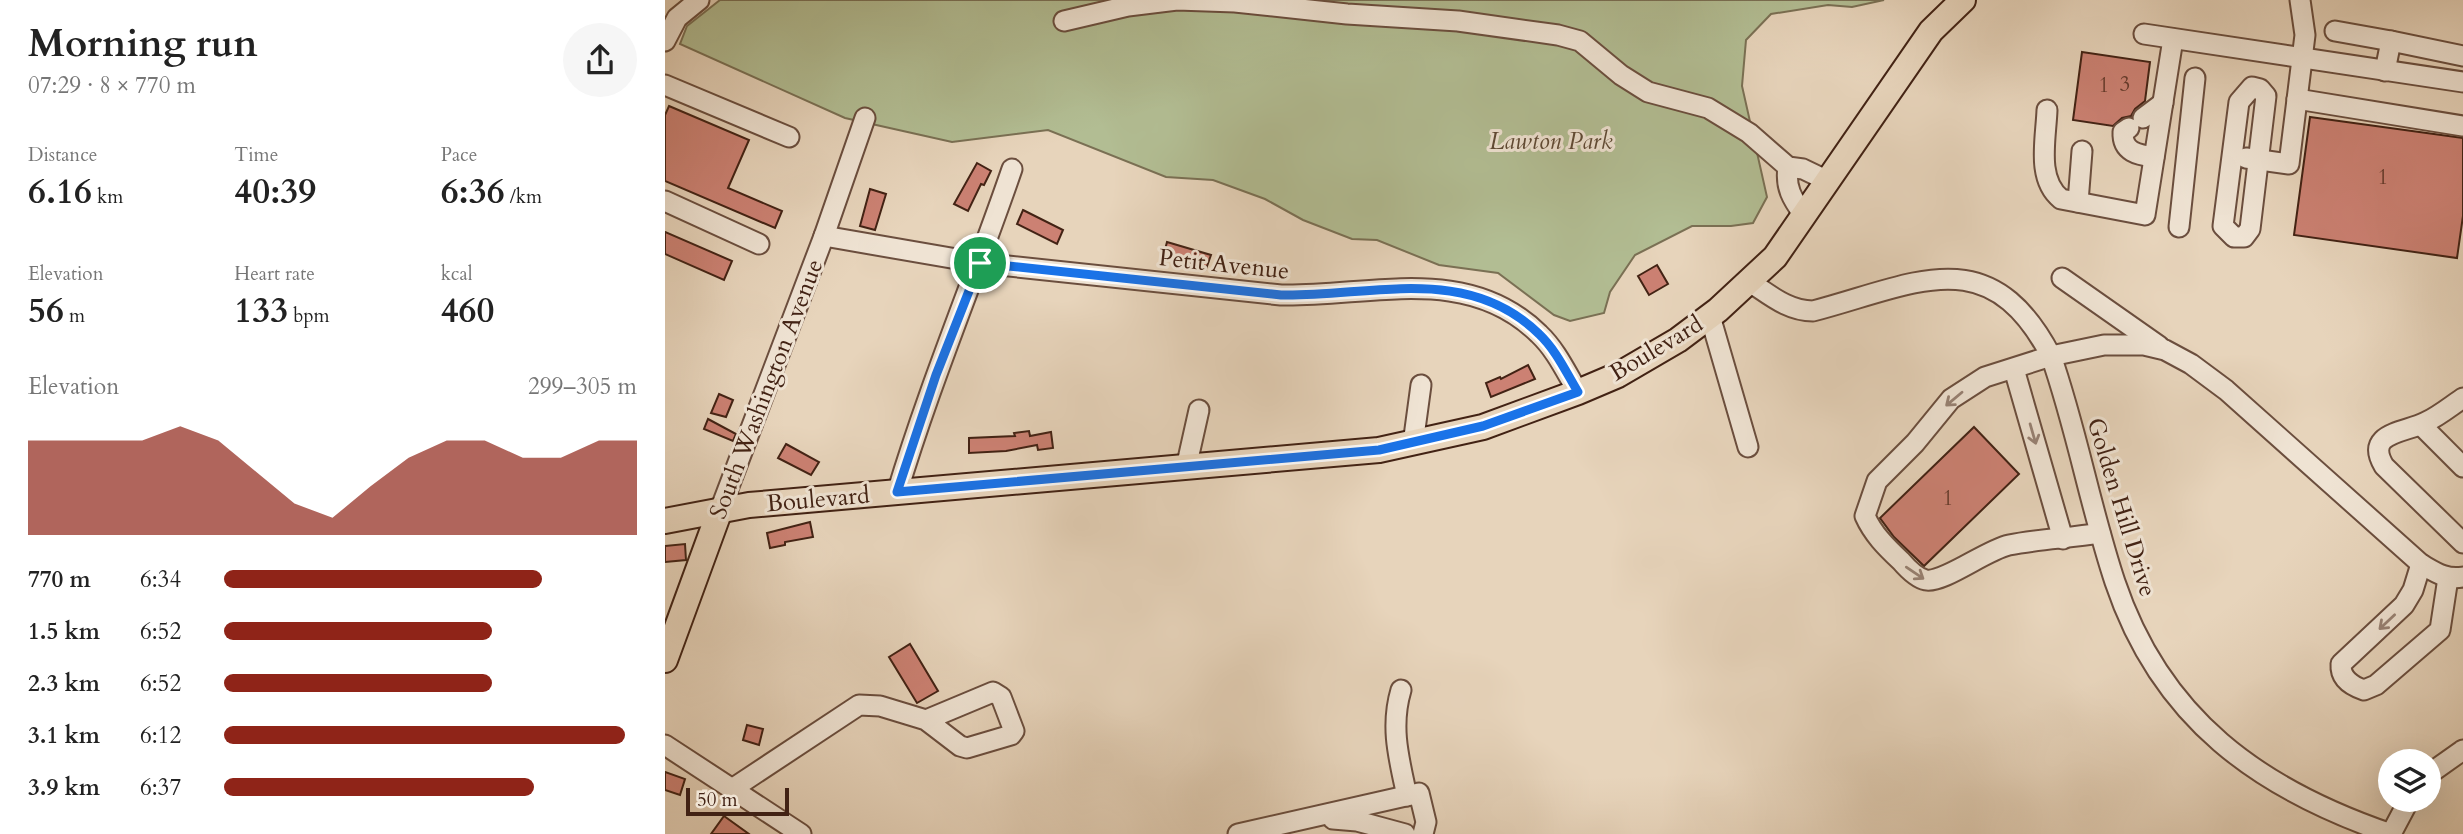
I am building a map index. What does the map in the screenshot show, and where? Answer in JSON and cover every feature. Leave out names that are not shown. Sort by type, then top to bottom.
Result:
[{"type":"main road","name":"Boulevard","points":[[665,521],[720,510],[897,492],[1379,450],[1483,426],[1578,392],[1618,375],[1678,340],[1751,282],[1775,257],[1931,31],[1963,0]]},
{"type":"main road","name":"South Washington Avenue","points":[[665,660],[720,510]]},
{"type":"street","points":[[665,41],[677,18],[699,0]]},
{"type":"street","points":[[1065,20],[1128,6],[1177,0],[1235,2],[1347,14],[1458,21],[1557,35],[1580,41],[1621,75],[1648,92],[1708,108],[1749,133],[1788,167],[1803,169],[1828,181]]},
{"type":"street","points":[[2232,156],[2289,164],[2305,35],[2300,0]]},
{"type":"street","points":[[2335,31],[2463,56]]},
{"type":"street","points":[[2144,34],[2463,82]]},
{"type":"street","points":[[2047,110],[2045,176],[2050,190],[2061,199],[2144,215],[2173,39]]},
{"type":"street","points":[[2385,71],[2391,41]]},
{"type":"street","points":[[2179,227],[2195,78]]},
{"type":"street","points":[[665,85],[789,137]]},
{"type":"street","points":[[2252,88],[2260,89],[2266,96],[2258,160],[2250,229],[2244,237],[2234,237],[2223,226],[2239,102],[2252,88]]},
{"type":"street","points":[[2297,99],[2463,126]]},
{"type":"street","points":[[2163,103],[2123,132],[2122,137],[2130,151],[2141,157],[2155,151],[2186,151]]},
{"type":"street","name":"South Washington Avenue","points":[[720,510],[824,236],[865,118]]},
{"type":"street","points":[[2078,202],[2082,151]]},
{"type":"street","points":[[1788,167],[1786,180],[1791,198],[1804,215]]},
{"type":"street","points":[[897,492],[936,375],[980,263],[1012,169]]},
{"type":"street","points":[[665,201],[759,244]]},
{"type":"street","name":"Petit Avenue","points":[[824,236],[980,263],[1281,295],[1313,296],[1412,288],[1435,288],[1469,294],[1511,310],[1539,334],[1557,355],[1578,392]]},
{"type":"street","name":"Golden Hill Drive","points":[[1751,282],[1786,305],[1813,311],[1912,284],[1953,276],[1978,281],[2010,299],[2036,327],[2051,356],[2116,585],[2151,660],[2185,707],[2215,739],[2272,782],[2344,818],[2391,834]]},
{"type":"street","points":[[2062,278],[2226,390],[2421,564],[2455,578],[2440,630],[2376,685],[2364,690],[2353,686],[2340,670],[2341,664],[2404,605],[2413,590],[2421,564]]},
{"type":"street","points":[[1710,316],[1748,447]]},
{"type":"street","points":[[2100,533],[2009,545],[1981,555],[1943,577],[1926,580],[1912,573],[1893,554],[1872,531],[1865,516],[1877,481],[1915,443],[1951,399],[1985,377],[2051,356],[2104,345],[2144,345],[2165,350]]},
{"type":"street","points":[[2014,369],[2063,539]]},
{"type":"street","points":[[1413,444],[1421,385]]},
{"type":"street","points":[[2463,398],[2421,425],[2385,438],[2378,447],[2378,455],[2384,466],[2463,543]]},
{"type":"street","points":[[1186,468],[1199,410]]},
{"type":"street","points":[[2421,425],[2463,467]]},
{"type":"street","points":[[1401,690],[1395,708],[1395,731],[1413,795],[1426,822],[1423,834]]},
{"type":"street","points":[[731,789],[859,705],[880,706],[926,720]]},
{"type":"street","points":[[665,745],[801,834]]},
{"type":"street","points":[[2441,766],[2463,750]]},
{"type":"street","points":[[1238,834],[1413,795]]},
{"type":"street","points":[[2391,834],[2403,812]]},
{"type":"street","points":[[1304,820],[1357,821],[1405,834]]},
{"type":"green space","name":"Lawton Park","points":[[720,0],[1884,0],[1852,7],[1828,5],[1771,14],[1746,40],[1742,86],[1767,197],[1753,223],[1692,226],[1635,255],[1610,292],[1604,313],[1570,321],[1554,315],[1498,273],[1439,265],[1377,240],[1352,239],[1303,220],[1265,199],[1213,180],[1166,177],[1048,130],[952,142],[845,118],[680,44],[687,26]]},
{"type":"building","points":[[2082,52],[2150,62],[2145,101],[2131,116],[2122,118],[2113,126],[2073,120]]},
{"type":"building","points":[[669,106],[749,140],[728,188],[782,211],[775,228],[665,181],[665,115]]},
{"type":"building","points":[[2310,117],[2463,138],[2463,216],[2457,258],[2294,235]]},
{"type":"building","points":[[977,163],[991,171],[984,185],[981,184],[968,211],[954,204]]},
{"type":"building","points":[[870,189],[886,194],[875,230],[860,226]]},
{"type":"building","points":[[1023,210],[1063,230],[1057,244],[1017,224]]},
{"type":"building","points":[[665,232],[732,261],[724,280],[665,254]]},
{"type":"building","points":[[1167,242],[1211,255],[1206,269],[1178,259],[1177,261],[1163,257]]},
{"type":"building","points":[[1657,265],[1668,284],[1649,295],[1638,276]]},
{"type":"building","points":[[1528,365],[1535,379],[1491,397],[1486,383],[1500,377],[1501,379]]},
{"type":"building","points":[[719,394],[733,400],[726,417],[711,413]]},
{"type":"building","points":[[708,419],[736,434],[733,441],[704,429]]},
{"type":"building","points":[[1974,427],[2019,474],[1924,566],[1894,537],[1880,518]]},
{"type":"building","points":[[1029,431],[1030,436],[1051,432],[1053,448],[1038,450],[1037,445],[1006,451],[969,453],[969,438],[1015,436],[1014,433]]},
{"type":"building","points":[[786,444],[819,462],[811,475],[778,458]]},
{"type":"building","points":[[810,522],[813,537],[770,548],[767,533]]},
{"type":"building","points":[[685,544],[686,560],[665,562],[665,546]]},
{"type":"building","points":[[910,644],[938,691],[917,703],[889,657]]},
{"type":"building","points":[[747,725],[763,729],[759,745],[743,740]]},
{"type":"building","points":[[665,772],[685,779],[680,795],[665,790]]},
{"type":"building","points":[[724,816],[749,834],[711,834]]},
{"type":"route","points":[[980,263],[1281,295],[1313,296],[1412,288],[1435,288],[1469,294],[1511,310],[1539,334],[1557,355],[1578,392],[1483,426],[1379,450],[897,492],[936,375],[980,263]]}]
